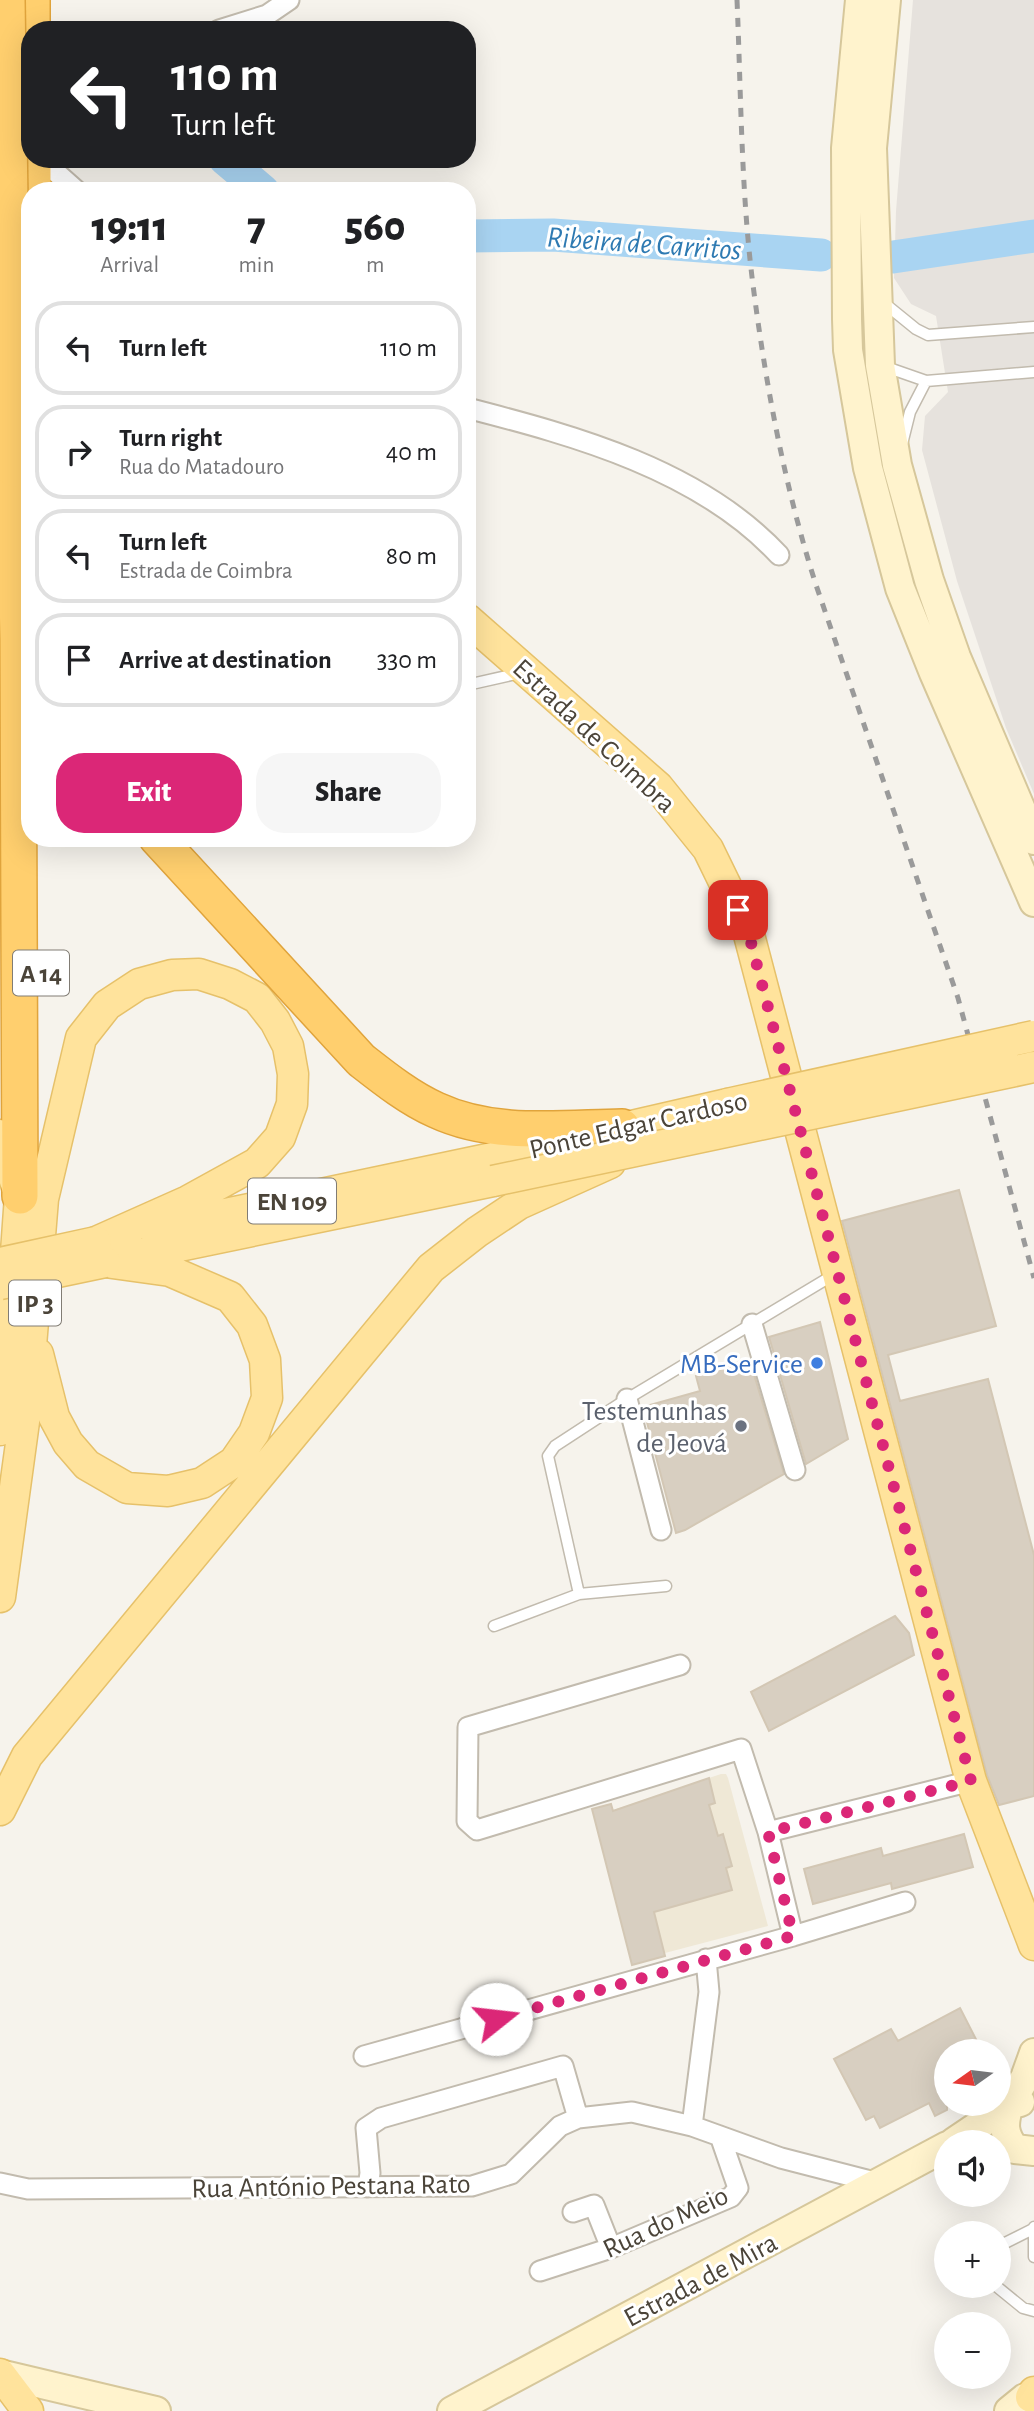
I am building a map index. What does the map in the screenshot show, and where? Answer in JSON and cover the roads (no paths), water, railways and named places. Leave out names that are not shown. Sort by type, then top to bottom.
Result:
[{"type":"highway","name":"A 14","points":[[8,0],[21,768]]},
{"type":"highway","points":[[31,21],[32,0]]},
{"type":"highway","points":[[0,722],[18,639]]},
{"type":"highway","name":"A 14","points":[[23,847],[31,1198]]},
{"type":"highway","name":"A 14","points":[[31,1198],[40,847]]},
{"type":"highway","points":[[165,847],[361,1060],[394,1085],[436,1110],[470,1123],[627,1140]]},
{"type":"main road","points":[[860,0],[846,148],[848,351],[868,468],[900,587],[934,673],[1034,902]]},
{"type":"main road","points":[[886,0],[872,148],[880,365],[897,465],[929,580],[956,657],[1034,840]]},
{"type":"main road","points":[[0,291],[21,297]]},
{"type":"main road","points":[[848,351],[880,365]]},
{"type":"main road","name":"Estrada de Coimbra","points":[[476,627],[658,787],[708,849],[748,931],[971,1781],[1034,1945]]},
{"type":"main road","points":[[31,1198],[81,1038],[107,1005],[139,985],[172,975],[199,974],[230,984],[257,998],[275,1021],[288,1046],[293,1074],[292,1104],[280,1137],[257,1163],[101,1252]]},
{"type":"main road","name":"Ponte Edgar Cardoso","points":[[101,1252],[627,1140],[1034,1036]]},
{"type":"main road","name":"Ponte Edgar Cardoso","points":[[627,1140],[1034,1067]]},
{"type":"main road","points":[[0,1135],[31,1198]]},
{"type":"main road","points":[[0,1810],[27,1756],[431,1268],[519,1204],[627,1140]]},
{"type":"main road","name":"IP 3","points":[[0,1597],[26,1407],[33,1333],[31,1198]]},
{"type":"main road","name":"IP 3","points":[[0,1430],[31,1198]]},
{"type":"main road","points":[[33,1333],[54,1417],[68,1443],[87,1465],[127,1488],[168,1491],[202,1483],[234,1462],[254,1433],[267,1398],[265,1360],[252,1325],[230,1297],[170,1271],[101,1252]]},
{"type":"main road","name":"EN 109","points":[[0,1262],[101,1252]]},
{"type":"main road","name":"EN 109","points":[[0,1284],[101,1252]]},
{"type":"main road","points":[[1021,2153],[1007,2138],[1005,2119],[1021,2103],[1034,2053]]},
{"type":"main road","points":[[975,2130],[1021,2103]]},
{"type":"main road","name":"Estrada de Mira","points":[[453,2411],[934,2153]]},
{"type":"main road","points":[[0,2374],[28,2411]]},
{"type":"main road","points":[[0,2374],[156,2411]]},
{"type":"street","points":[[248,21],[267,15],[289,0]]},
{"type":"street","points":[[0,28],[21,29]]},
{"type":"street","points":[[0,93],[21,129]]},
{"type":"street","points":[[51,168],[67,182]]},
{"type":"street","points":[[0,402],[21,401]]},
{"type":"street","points":[[476,410],[565,434],[672,477],[747,525],[779,555]]},
{"type":"street","points":[[752,1324],[795,1470]]},
{"type":"street","points":[[627,1399],[661,1530]]},
{"type":"street","points":[[680,1665],[468,1727],[467,1821],[477,1830],[741,1749],[768,1832],[793,1936]]},
{"type":"street","points":[[768,1832],[971,1781]]},
{"type":"street","points":[[364,2056],[905,1902]]},
{"type":"street","points":[[692,2126],[709,1992],[706,1959]]},
{"type":"street","points":[[368,2187],[370,2173],[366,2128],[381,2118],[563,2066],[578,2118]]},
{"type":"street","name":"Rua António Pestana Rato","points":[[0,2183],[28,2189],[472,2186],[511,2174],[560,2126],[578,2118],[632,2112],[692,2126],[781,2158],[878,2183]]},
{"type":"street","name":"Rua do Meio","points":[[540,2271],[611,2248],[731,2197],[738,2188],[720,2136]]},
{"type":"street","points":[[573,2212],[594,2206],[611,2248]]},
{"type":"lane","points":[[878,298],[916,329],[928,335],[1034,327]]},
{"type":"lane","points":[[880,365],[926,381],[1034,372]]},
{"type":"lane","points":[[897,465],[910,412],[926,381]]},
{"type":"lane","points":[[476,683],[527,671]]},
{"type":"lane","points":[[579,1594],[548,1456],[555,1446],[627,1399],[838,1272]]},
{"type":"lane","points":[[494,1626],[579,1594],[666,1587]]},
{"type":"lane","points":[[1011,2240],[1034,2228],[1034,2257]]},
{"type":"lane","points":[[1011,2298],[1023,2308],[1034,2311]]},
{"type":"waterway","name":"Ribeira de Carritos","points":[[236,168],[252,182]]},
{"type":"waterway","name":"Ribeira de Carritos","points":[[476,236],[553,235],[821,255]]},
{"type":"waterway","points":[[893,257],[1034,236]]},
{"type":"railway","points":[[737,0],[748,243],[763,355],[785,471],[816,585],[958,998],[1034,1278]]},
{"type":"place","name":"MB-Service","points":[[817,1363]]},
{"type":"place","name":"Testemunhas de Jeová","points":[[741,1426]]}]
